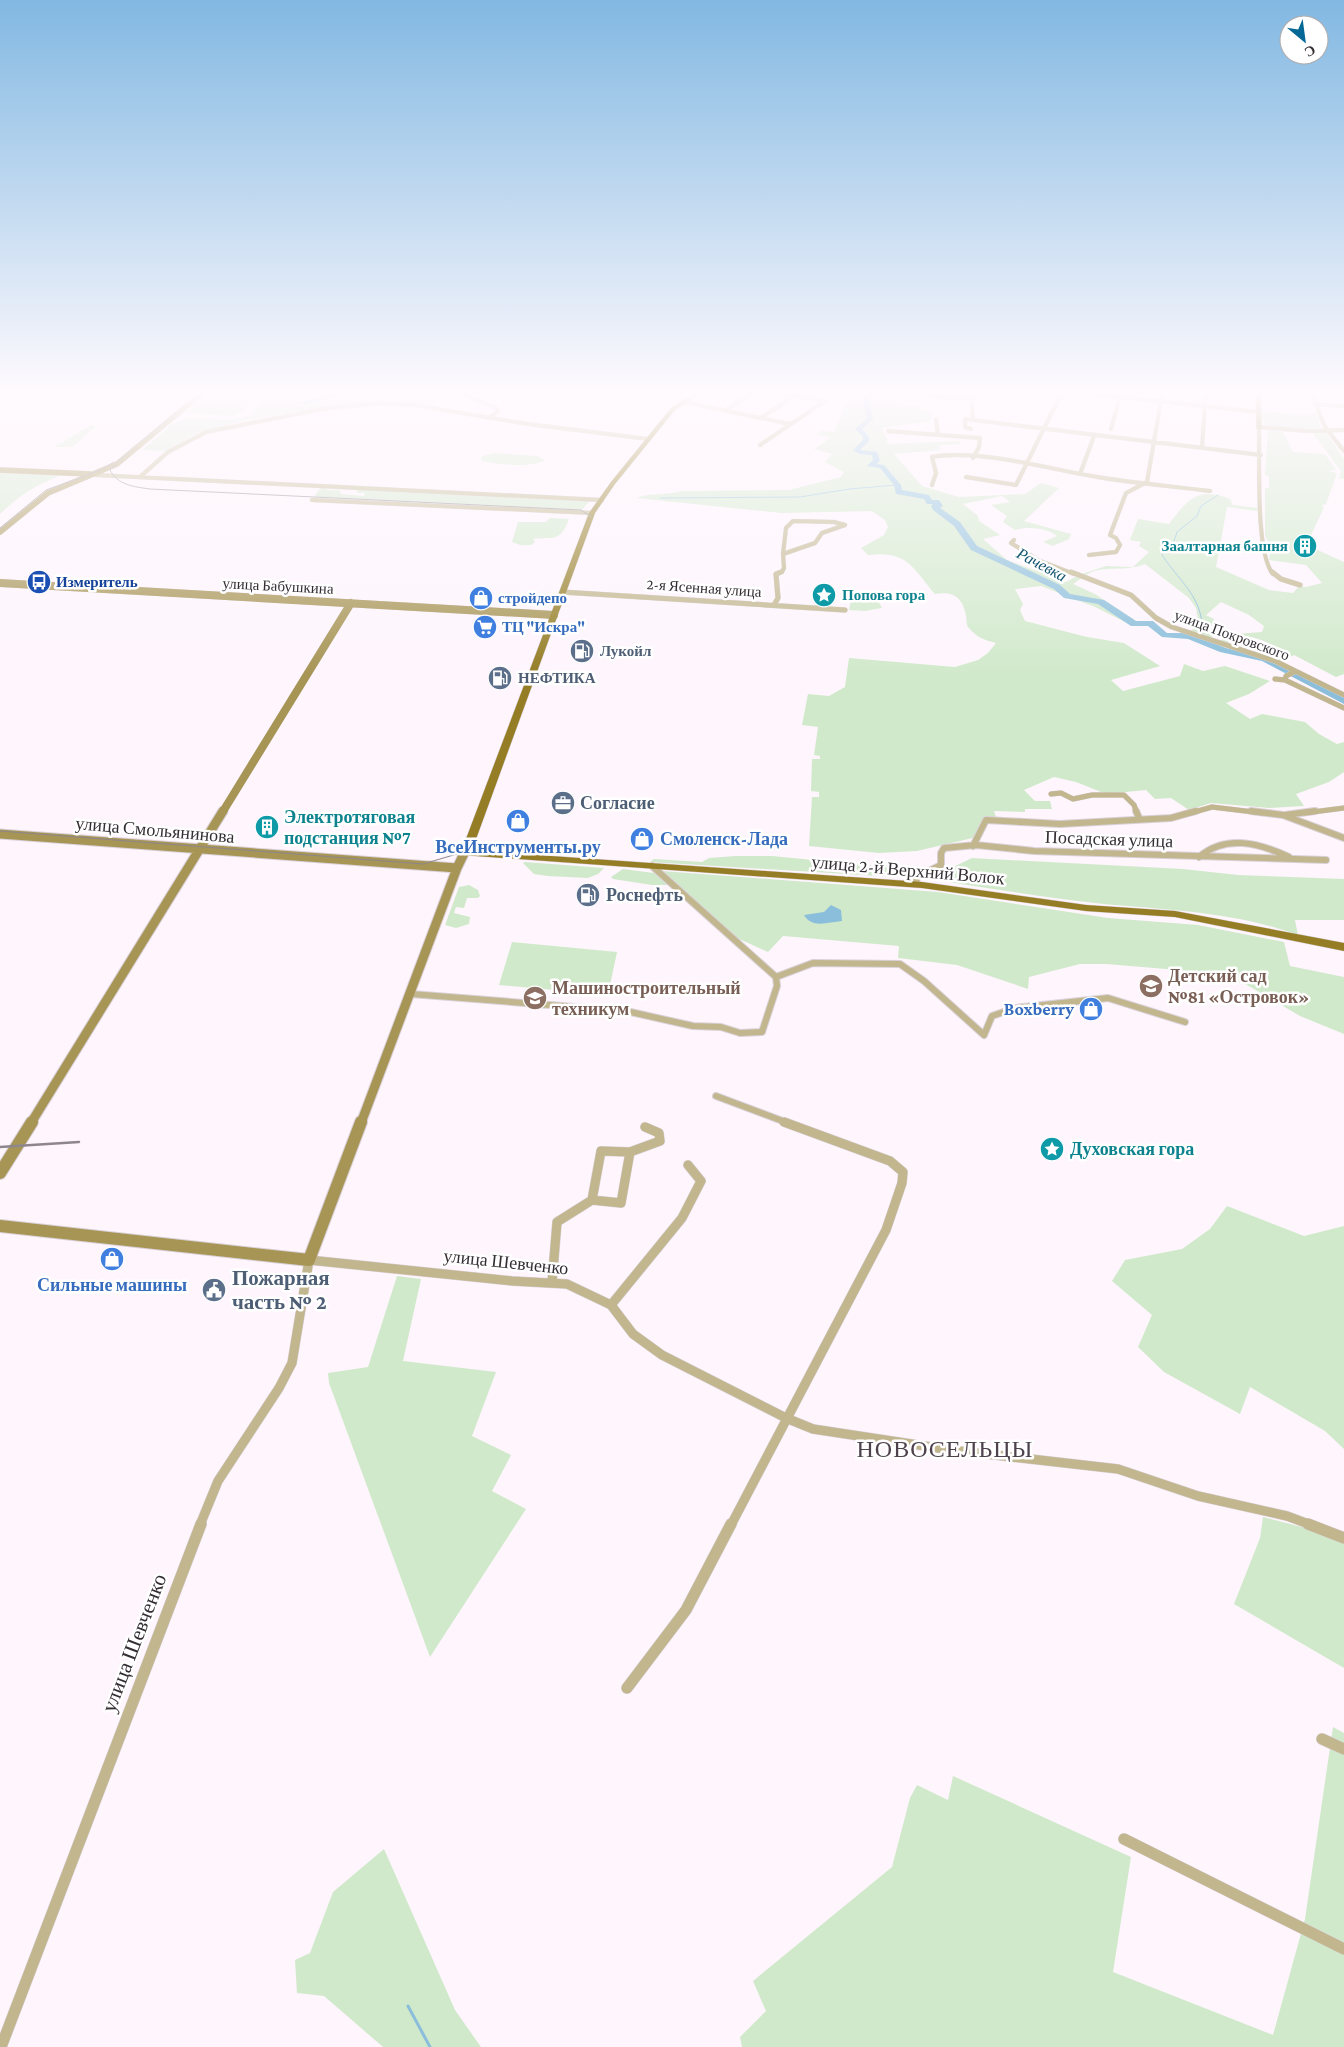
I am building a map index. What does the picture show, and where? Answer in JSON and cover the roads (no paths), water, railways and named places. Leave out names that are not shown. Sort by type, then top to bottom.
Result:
[{"type":"main road","points":[[471,839],[592,515],[614,485]]},
{"type":"main road","name":"улица 2-й Верхний Волок","points":[[466,853],[916,884],[1086,908],[1175,914],[1344,947]]},
{"type":"street","points":[[0,526],[41,492],[60,485]]},
{"type":"street","points":[[0,532],[45,494],[65,485]]},
{"type":"street","points":[[295,485],[602,500]]},
{"type":"street","points":[[1089,555],[1116,552],[1120,545],[1116,538],[1110,535],[1114,519],[1124,503],[1126,493],[1142,485]]},
{"type":"street","points":[[1165,485],[1210,491]]},
{"type":"street","points":[[1261,485],[1262,540],[1270,573],[1281,581],[1300,585]]},
{"type":"street","points":[[322,486],[312,500],[592,515]]},
{"type":"street","points":[[774,605],[778,598],[776,574],[782,572],[784,568],[783,554],[788,524],[793,521],[834,522],[845,525],[822,533],[815,543],[783,554]]},
{"type":"street","name":"улица Покровского","points":[[1014,540],[1012,543],[1038,560],[1131,595],[1156,618],[1172,627],[1276,661],[1290,675],[1344,695]]},
{"type":"street","name":"улица Бабушкина","points":[[0,583],[554,615]]},
{"type":"street","name":"2-я Ясенная улица","points":[[562,592],[845,610]]},
{"type":"street","points":[[0,1173],[352,603]]},
{"type":"street","points":[[1275,679],[1290,675],[1344,708]]},
{"type":"street","points":[[1050,794],[1061,793],[1074,799],[1092,795],[1124,795],[1134,805],[1138,818]]},
{"type":"street","points":[[973,846],[986,820],[1060,824],[1138,818],[1171,818],[1212,807],[1283,815],[1344,808]]},
{"type":"street","points":[[1283,815],[1344,838]]},
{"type":"street","name":"улица Смольянинова","points":[[0,834],[199,851],[457,868]]},
{"type":"street","name":"улица Шевченко","points":[[1,2047],[170,1601],[218,1481],[292,1363],[297,1342],[309,1260],[457,868],[466,853],[471,839]]},
{"type":"street","points":[[1199,858],[1211,847],[1234,842],[1250,843],[1276,851],[1292,859]]},
{"type":"street","name":"Посадская улица","points":[[916,884],[916,876],[941,864],[941,853],[944,848],[955,845],[1199,858],[1326,860]]},
{"type":"street","points":[[411,994],[626,1010],[663,1021],[721,1027],[740,1032],[762,1032],[777,986],[776,977],[696,908],[652,866]]},
{"type":"street","points":[[776,977],[813,963],[900,964],[924,981],[984,1035],[992,1016],[1014,1008],[1108,998],[1185,1022]]},
{"type":"street","points":[[628,1688],[686,1610],[886,1230],[902,1183],[903,1172],[890,1161],[716,1096]]},
{"type":"street","points":[[592,1200],[601,1151],[630,1152],[660,1141],[659,1133],[646,1127]]},
{"type":"street","points":[[552,1283],[557,1222],[592,1200],[621,1203],[630,1152]]},
{"type":"street","points":[[688,1165],[701,1181],[682,1218],[611,1305],[633,1334],[662,1354],[786,1418],[813,1428],[951,1450],[1118,1469],[1198,1496],[1287,1516],[1344,1538]]},
{"type":"street","points":[[0,1226],[309,1260]]},
{"type":"street","name":"улица Шевченко","points":[[309,1260],[512,1281],[567,1284],[611,1305]]},
{"type":"street","points":[[1322,1739],[1344,1749]]},
{"type":"street","points":[[1124,1839],[1344,1949]]},
{"type":"water","points":[[831,905],[841,910],[842,921],[816,923],[811,922],[804,915],[824,912]]},
{"type":"waterway","points":[[660,498],[800,497],[849,489],[897,485]]},
{"type":"waterway","name":"Рачевка","points":[[897,485],[899,492],[926,497],[930,502],[936,502],[939,506],[935,506],[936,508],[957,524],[974,548],[996,560],[1057,587],[1067,596],[1101,602],[1134,624],[1150,623],[1165,635],[1189,636],[1223,650],[1265,659],[1344,701]]},
{"type":"waterway","points":[[1201,641],[1201,615],[1197,604],[1192,594],[1162,555],[1174,541],[1177,532],[1197,516],[1201,506],[1218,495]]},
{"type":"waterway","points":[[408,2006],[430,2047]]},
{"type":"tram line","points":[[0,528],[46,490],[61,485]]},
{"type":"tram line","points":[[129,485],[150,489],[581,510],[591,517]]},
{"type":"tram line","points":[[0,831],[423,864],[457,854],[471,839]]},
{"type":"railway","points":[[0,1147],[79,1142]]},
{"type":"place","name":"Заалтарная башня","points":[[1305,546]]},
{"type":"place","name":"Измеритель","points":[[39,582]]},
{"type":"place","name":"Попова гора","points":[[824,595]]},
{"type":"place","name":"стройдепо","points":[[481,598]]},
{"type":"place","name":"ТЦ \"Искра\"","points":[[485,627]]},
{"type":"place","name":"Лукойл","points":[[582,651]]},
{"type":"place","name":"НЕФТИКА","points":[[500,678]]},
{"type":"place","name":"Согласие","points":[[563,803]]},
{"type":"place","name":"ВсеИнструменты.ру","points":[[518,821]]},
{"type":"place","name":"Электротяговая подстанция №7","points":[[267,827]]},
{"type":"place","name":"Смоленск-Лада","points":[[642,839]]},
{"type":"place","name":"Роснефть","points":[[588,895]]},
{"type":"place","name":"Детский сад №81 «Островок»","points":[[1151,986]]},
{"type":"place","name":"Машиностроительный техникум","points":[[535,998]]},
{"type":"place","name":"Boxberry","points":[[1091,1009]]},
{"type":"place","name":"Духовская гора","points":[[1052,1149]]},
{"type":"place","name":"Сильные машины","points":[[112,1259]]},
{"type":"place","name":"Пожарная часть № 2","points":[[214,1290]]},
{"type":"district","name":"НОВОСЕЛЬЦЫ","points":[[945,1449]]}]
